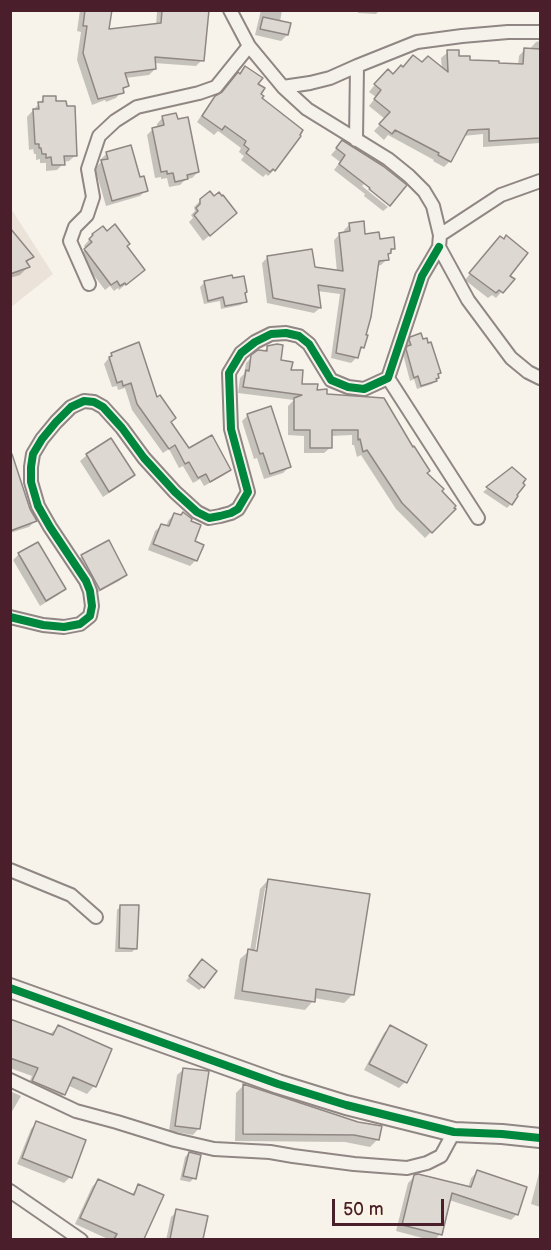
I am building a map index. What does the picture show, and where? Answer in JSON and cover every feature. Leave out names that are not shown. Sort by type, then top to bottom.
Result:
[{"type":"street","points":[[230,10],[249,46],[283,87],[307,109],[388,159],[424,191],[433,206],[440,241],[468,300],[511,358],[528,372],[540,378]]},
{"type":"street","points":[[283,87],[330,78],[417,42],[473,35],[540,32]]},
{"type":"street","points":[[89,284],[70,241],[75,227],[87,215],[93,197],[88,169],[99,136],[115,121],[137,107],[216,87],[249,46]]},
{"type":"street","points":[[356,140],[357,66]]},
{"type":"street","points":[[10,617],[43,625],[64,627],[80,624],[90,616],[92,606],[86,581],[38,506],[31,482],[33,454],[42,439],[70,407],[84,401],[103,406],[144,458],[197,512],[209,518],[238,508],[248,492],[231,429],[229,373],[242,353],[255,342],[271,334],[286,333],[299,336],[309,344],[331,380],[348,387],[364,389],[388,378],[422,276],[440,241],[501,195],[540,180]]},
{"type":"street","points":[[388,378],[478,518]]},
{"type":"street","points":[[10,870],[71,895],[96,917]]},
{"type":"street","points":[[10,988],[278,1084],[346,1105],[454,1132],[540,1138]]},
{"type":"street","points":[[10,1080],[76,1111],[214,1149],[270,1152],[354,1164],[407,1168],[427,1163],[441,1156],[454,1132]]},
{"type":"street","points":[[10,1191],[81,1239]]},
{"type":"shaded area","points":[[10,207],[53,274],[11,307],[10,307]]},
{"type":"building","points":[[85,10],[112,10],[109,29],[161,23],[162,10],[209,10],[204,61],[155,57],[156,69],[125,73],[129,86],[123,88],[124,93],[98,99],[83,53],[87,26],[83,26]]},
{"type":"building","points":[[263,17],[291,23],[288,35],[260,29]]},
{"type":"building","points":[[524,48],[540,49],[540,138],[489,141],[489,129],[468,130],[451,162],[438,155],[439,153],[395,130],[392,134],[379,124],[390,112],[374,99],[381,90],[374,84],[388,69],[393,74],[401,65],[403,67],[413,55],[422,62],[428,56],[448,72],[447,50],[459,50],[459,56],[470,56],[470,60],[523,64]]},
{"type":"building","points":[[245,66],[263,78],[258,84],[265,88],[261,94],[264,96],[262,98],[303,130],[275,171],[273,169],[270,172],[246,153],[249,149],[244,145],[246,141],[225,126],[222,130],[202,116],[215,96],[222,92],[238,72],[240,74]]},
{"type":"building","points":[[43,96],[56,96],[56,101],[66,101],[67,106],[75,106],[77,156],[64,156],[65,165],[52,165],[51,157],[46,158],[39,144],[35,144],[33,109],[39,109],[38,102],[43,102]]},
{"type":"building","points":[[176,113],[178,119],[188,117],[199,172],[187,175],[188,179],[175,182],[173,173],[161,172],[152,128],[164,125],[162,116]]},
{"type":"building","points":[[342,140],[383,166],[407,185],[390,206],[339,164],[345,155],[336,148]]},
{"type":"building","points":[[131,145],[140,177],[144,176],[148,191],[112,201],[101,160],[108,159],[106,152]]},
{"type":"building","points":[[210,191],[214,196],[219,192],[223,195],[237,213],[210,236],[194,215],[198,211],[196,208],[200,204],[200,199]]},
{"type":"building","points":[[364,221],[365,234],[379,232],[380,239],[394,237],[395,249],[391,249],[391,253],[388,254],[389,260],[379,261],[371,317],[366,335],[368,335],[358,358],[336,353],[345,289],[318,285],[321,308],[273,298],[267,256],[312,249],[315,267],[343,271],[339,233],[350,231],[349,223]]},
{"type":"building","points":[[115,224],[130,244],[127,246],[145,270],[126,285],[125,283],[120,286],[117,281],[111,285],[84,249],[92,242],[89,239],[92,234],[103,226],[107,231]]},
{"type":"building","points":[[10,228],[34,257],[26,261],[30,267],[10,274]]},
{"type":"building","points":[[506,235],[528,253],[510,276],[515,279],[503,293],[499,290],[496,293],[469,273],[500,236],[504,239]]},
{"type":"building","points":[[232,275],[233,278],[244,276],[247,302],[225,306],[223,297],[208,301],[204,281]]},
{"type":"building","points":[[421,333],[423,339],[427,338],[428,343],[431,342],[441,373],[438,374],[437,381],[421,386],[418,376],[414,378],[406,349],[411,345],[410,337]]},
{"type":"building","points":[[139,342],[157,397],[160,395],[176,418],[171,422],[189,448],[212,435],[231,470],[210,482],[206,474],[198,478],[189,462],[185,464],[175,445],[169,449],[137,404],[131,383],[123,386],[122,381],[117,383],[109,357],[112,356],[111,353]]},
{"type":"building","points":[[283,345],[281,360],[293,362],[291,370],[303,370],[302,384],[318,384],[317,390],[327,389],[327,394],[384,398],[430,471],[427,473],[444,489],[442,491],[456,506],[454,508],[456,509],[432,533],[402,503],[367,450],[363,452],[360,439],[358,440],[358,430],[332,430],[332,448],[310,448],[310,430],[294,430],[294,398],[302,395],[243,387],[246,370],[249,371],[251,355],[258,350],[267,351],[267,346]]},
{"type":"building","points":[[271,406],[291,467],[270,474],[263,453],[260,454],[247,414]]},
{"type":"building","points":[[111,438],[135,475],[109,492],[86,454]]},
{"type":"building","points":[[12,454],[30,509],[37,521],[10,531],[10,455]]},
{"type":"building","points":[[512,467],[526,479],[523,483],[525,485],[512,505],[486,487]]},
{"type":"building","points":[[183,512],[192,519],[191,521],[201,525],[195,541],[204,545],[197,561],[153,544],[161,524],[169,526],[174,513],[181,515]]},
{"type":"building","points":[[109,540],[127,575],[100,590],[81,555]]},
{"type":"building","points":[[38,542],[66,589],[46,601],[18,553]]},
{"type":"building","points":[[268,879],[370,894],[354,995],[316,989],[315,1002],[242,991],[248,949],[257,951]]},
{"type":"building","points":[[120,905],[139,905],[137,949],[119,948]]},
{"type":"building","points":[[202,959],[217,971],[204,988],[189,976]]},
{"type":"building","points":[[10,1019],[53,1035],[58,1025],[112,1049],[96,1087],[73,1077],[65,1095],[32,1081],[38,1068],[10,1058]]},
{"type":"building","points":[[390,1025],[427,1045],[407,1083],[369,1064]]},
{"type":"building","points":[[183,1068],[209,1071],[200,1129],[175,1126]]},
{"type":"building","points":[[243,1084],[358,1122],[382,1126],[379,1140],[354,1135],[243,1134]]},
{"type":"building","points":[[36,1121],[86,1140],[72,1178],[22,1158]]},
{"type":"building","points":[[189,1152],[201,1155],[196,1179],[183,1176]]},
{"type":"building","points":[[477,1170],[527,1187],[518,1215],[452,1193],[442,1235],[402,1225],[414,1175],[418,1174],[471,1187]]},
{"type":"building","points":[[98,1179],[134,1195],[138,1184],[164,1195],[144,1239],[114,1239],[117,1234],[80,1218]]},
{"type":"building","points":[[176,1209],[208,1216],[203,1239],[170,1239]]},
{"type":"cycle path","points":[[10,617],[43,625],[64,627],[80,624],[90,616],[92,606],[86,581],[38,506],[31,482],[33,454],[42,439],[71,407],[84,401],[94,402],[103,407],[144,458],[197,512],[209,518],[231,513],[238,509],[248,492],[231,429],[229,373],[241,353],[255,342],[271,334],[286,333],[299,336],[309,344],[331,380],[348,387],[364,389],[388,378],[422,276],[439,247]]},
{"type":"cycle path","points":[[10,988],[278,1084],[346,1105],[454,1132],[540,1138]]}]
